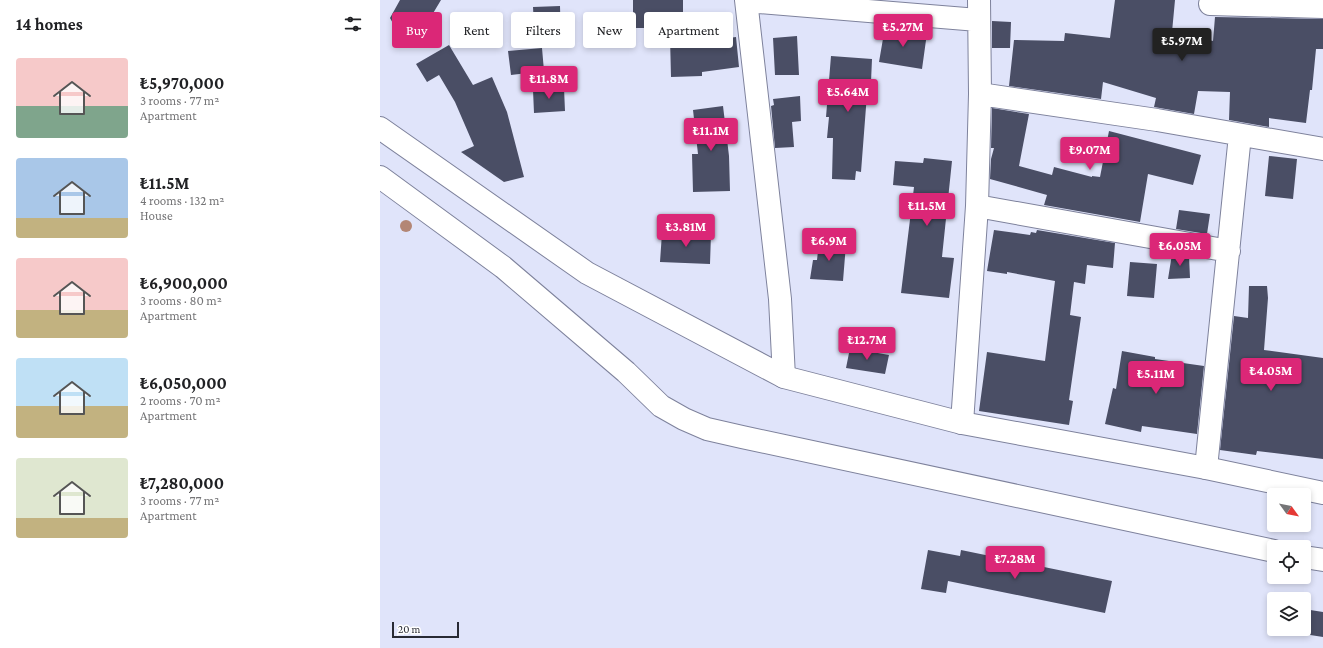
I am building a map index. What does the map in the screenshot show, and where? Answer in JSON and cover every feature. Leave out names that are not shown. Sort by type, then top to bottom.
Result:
[{"type":"street","points":[[784,377],[780,299],[746,1],[978,10],[980,94],[977,206],[962,423]]},
{"type":"street","points":[[1210,4],[1323,6]]},
{"type":"street","points":[[980,94],[1157,120],[1323,149]]},
{"type":"street","points":[[380,128],[587,273],[784,377],[962,423],[1206,468],[1323,493]]},
{"type":"street","points":[[1206,468],[1240,135]]},
{"type":"street","points":[[380,178],[503,267],[626,372],[661,406],[707,429],[1267,550]]},
{"type":"street","points":[[977,206],[1229,251]]},
{"type":"street","points":[[1311,558],[1323,560]]},
{"type":"building","points":[[400,0],[441,0],[434,12],[393,12]]},
{"type":"building","points":[[633,0],[683,0],[683,12],[644,12],[644,28],[636,28],[636,12],[633,12]]},
{"type":"building","points":[[1115,0],[1175,0],[1172,32],[1213,41],[1215,17],[1323,19],[1323,49],[1316,49],[1312,90],[1310,90],[1306,123],[1269,118],[1269,127],[1229,120],[1230,92],[1198,91],[1194,114],[1154,107],[1156,98],[1103,82],[1101,99],[1009,86],[1014,40],[1064,41],[1065,33],[1110,38]]},
{"type":"building","points":[[560,6],[560,12],[533,12],[533,7]]},
{"type":"building","points":[[992,21],[1011,22],[1010,48],[992,48]]},
{"type":"building","points":[[885,27],[927,33],[922,69],[879,62]]},
{"type":"building","points":[[797,36],[799,75],[775,75],[773,38]]},
{"type":"building","points":[[733,37],[736,37],[739,67],[702,72],[702,76],[671,77],[670,48],[733,48]]},
{"type":"building","points":[[449,45],[473,85],[492,77],[507,112],[524,177],[504,182],[461,152],[474,146],[455,102],[439,75],[427,82],[416,64]]},
{"type":"building","points":[[542,48],[544,71],[511,75],[508,51]]},
{"type":"building","points":[[831,56],[872,59],[871,82],[868,81],[861,172],[856,171],[855,180],[832,179],[833,138],[827,138],[829,117],[826,117]]},
{"type":"building","points":[[564,88],[565,111],[534,113],[533,90]]},
{"type":"building","points":[[800,96],[801,121],[792,122],[794,147],[775,148],[771,106],[774,105],[773,99]]},
{"type":"building","points":[[723,106],[729,156],[730,191],[693,192],[692,154],[698,154],[693,110]]},
{"type":"building","points":[[992,108],[1029,114],[1019,166],[1052,175],[1054,167],[1092,177],[1100,177],[1109,131],[1201,155],[1193,185],[1148,174],[1140,222],[1044,205],[1047,195],[990,179],[991,159],[994,148],[991,148]]},
{"type":"building","points":[[1269,156],[1297,159],[1293,199],[1265,196]]},
{"type":"building","points":[[924,158],[952,161],[942,257],[954,258],[949,298],[901,293],[914,187],[893,185],[895,161],[923,163]]},
{"type":"building","points":[[1179,210],[1210,214],[1207,234],[1176,229]]},
{"type":"building","points":[[994,230],[1030,235],[1031,232],[1036,233],[1037,230],[1115,243],[1113,268],[1087,265],[1085,284],[1074,282],[1070,315],[1081,317],[1069,400],[1073,401],[1069,425],[979,411],[987,352],[1045,361],[1055,281],[1007,272],[1007,274],[987,271]]},
{"type":"building","points":[[662,233],[711,234],[710,264],[660,262]]},
{"type":"building","points":[[819,242],[846,244],[843,281],[810,279],[813,260],[817,260]]},
{"type":"building","points":[[1172,254],[1189,256],[1190,278],[1168,279]]},
{"type":"building","points":[[1130,262],[1157,264],[1154,298],[1127,296]]},
{"type":"building","points":[[1249,286],[1267,286],[1268,298],[1264,350],[1323,358],[1323,459],[1257,451],[1256,455],[1220,450],[1234,316],[1248,318]]},
{"type":"building","points":[[850,348],[889,355],[885,374],[846,368]]},
{"type":"building","points":[[1122,351],[1155,357],[1155,359],[1204,366],[1197,434],[1142,426],[1141,432],[1105,424],[1113,388],[1116,389]]},
{"type":"building","points":[[928,550],[960,556],[961,550],[1112,581],[1105,613],[948,581],[946,593],[921,589]]},
{"type":"building","points":[[1311,610],[1323,612],[1323,637],[1311,635]]}]
